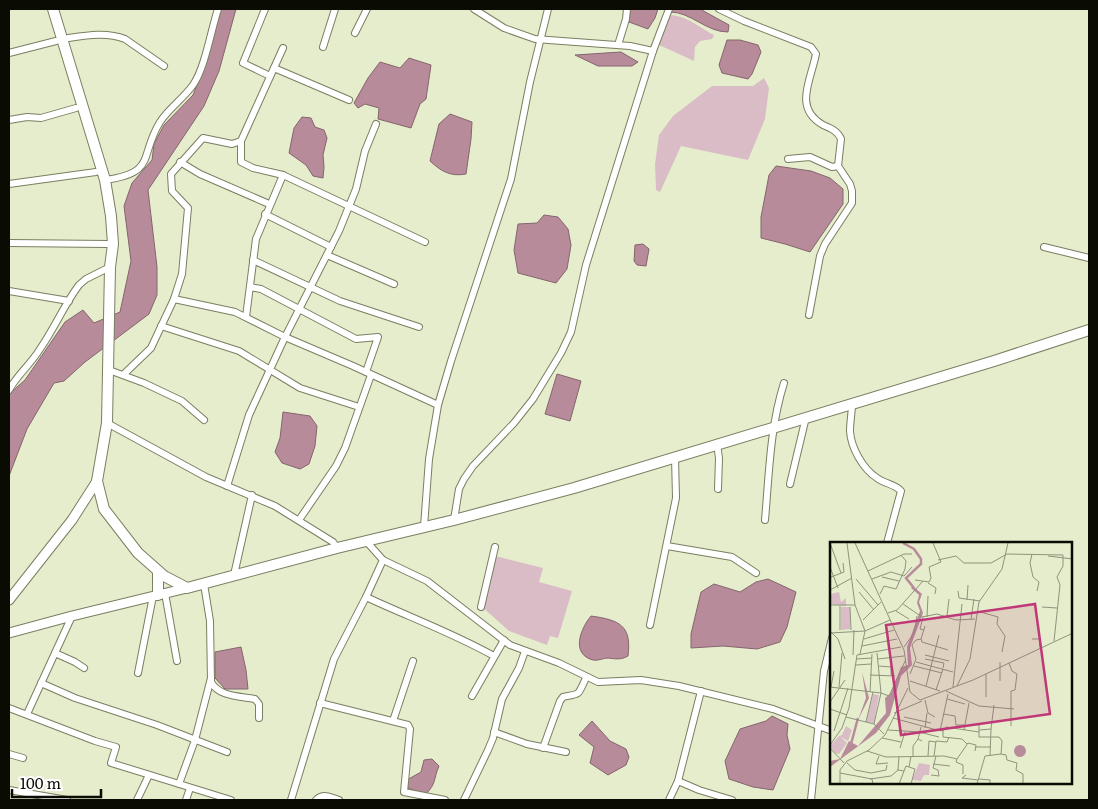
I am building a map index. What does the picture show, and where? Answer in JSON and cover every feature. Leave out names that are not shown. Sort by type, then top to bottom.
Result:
[{"type":"highway","points":[[46,9],[59,40],[105,180],[111,216],[113,244],[110,248]]},
{"type":"highway","points":[[54,9],[59,40],[76,108],[96,172],[110,248],[107,423],[98,481],[104,509],[138,553],[172,581],[188,588],[574,488],[994,361],[1089,330]]},
{"type":"highway","points":[[158,571],[159,595]]},
{"type":"main road","points":[[9,600],[72,520],[98,481]]},
{"type":"main road","points":[[9,634],[72,616],[188,588]]},
{"type":"street","points":[[105,180],[126,176],[143,164],[153,134],[164,116],[194,82],[218,9]]},
{"type":"street","points":[[265,9],[244,63],[270,76]]},
{"type":"street","points":[[324,47],[335,9]]},
{"type":"street","points":[[356,34],[367,9]]},
{"type":"street","points":[[474,9],[515,33],[541,39],[618,45],[653,51]]},
{"type":"street","points":[[424,527],[429,459],[438,406],[511,179],[530,82],[548,9]]},
{"type":"street","points":[[618,45],[627,9]]},
{"type":"street","points":[[454,520],[459,489],[464,479],[533,399],[561,353],[571,332],[586,265],[653,51],[669,9]]},
{"type":"street","points":[[719,9],[744,21],[807,44],[816,54],[807,89],[807,108],[814,120],[840,136],[838,166],[850,184],[853,198],[849,209],[825,244],[820,256],[809,315]]},
{"type":"street","points":[[9,53],[59,40],[89,35],[118,36],[164,66]]},
{"type":"street","points":[[283,48],[241,140],[241,162],[253,168],[283,175],[425,242]]},
{"type":"street","points":[[274,68],[349,100]]},
{"type":"street","points":[[9,120],[27,117],[41,118],[76,108]]},
{"type":"street","points":[[228,486],[249,415],[349,207],[356,189],[364,151],[376,124]]},
{"type":"street","points":[[123,376],[148,354],[174,299],[182,274],[187,214],[186,206],[171,188],[171,174],[202,138],[232,144],[241,140]]},
{"type":"street","points":[[788,159],[810,157],[827,165],[838,166]]},
{"type":"street","points":[[180,162],[200,174],[270,204]]},
{"type":"street","points":[[9,184],[96,172]]},
{"type":"street","points":[[246,317],[256,239],[283,175]]},
{"type":"street","points":[[265,214],[331,247]]},
{"type":"street","points":[[9,243],[110,248]]},
{"type":"street","points":[[1044,247],[1089,258]]},
{"type":"street","points":[[327,255],[394,284]]},
{"type":"street","points":[[253,260],[348,304],[418,328]]},
{"type":"street","points":[[9,390],[12,378],[28,366],[40,350],[79,285],[86,279],[110,267]]},
{"type":"street","points":[[250,287],[261,289],[356,339],[378,337],[359,407],[344,448],[336,466],[299,520]]},
{"type":"street","points":[[9,291],[69,301]]},
{"type":"street","points":[[174,299],[235,312],[285,337],[438,406]]},
{"type":"street","points":[[161,326],[239,351],[300,388],[359,407]]},
{"type":"street","points":[[109,365],[123,376],[182,401],[204,420]]},
{"type":"street","points":[[765,520],[775,426],[784,384]]},
{"type":"street","points":[[852,403],[850,433],[862,464],[872,475],[902,491],[887,542]]},
{"type":"street","points":[[790,484],[806,417]]},
{"type":"street","points":[[107,423],[206,477],[275,506],[333,542],[337,548]]},
{"type":"street","points":[[717,444],[719,458],[718,489]]},
{"type":"street","points":[[650,625],[676,498],[676,457]]},
{"type":"street","points":[[234,576],[252,495]]},
{"type":"street","points":[[366,541],[383,560],[427,581],[504,640],[524,651],[559,663],[586,678],[598,682],[641,680],[679,686],[773,709],[830,731]]},
{"type":"street","points":[[667,546],[732,557],[756,573]]},
{"type":"street","points":[[481,607],[495,547]]},
{"type":"street","points":[[291,800],[334,659],[383,560]]},
{"type":"street","points":[[204,584],[210,621],[211,678],[213,686],[232,696],[255,698],[259,704],[259,718]]},
{"type":"street","points":[[159,595],[177,661]]},
{"type":"street","points":[[138,673],[159,595]]},
{"type":"street","points":[[366,597],[467,641],[494,656]]},
{"type":"street","points":[[27,714],[72,616]]},
{"type":"street","points":[[472,696],[504,640]]},
{"type":"street","points":[[811,800],[824,671],[830,646]]},
{"type":"street","points":[[464,800],[488,750],[502,699],[519,668],[524,651]]},
{"type":"street","points":[[55,653],[84,668]]},
{"type":"street","points":[[393,721],[413,661]]},
{"type":"street","points":[[179,784],[195,740],[211,678]]},
{"type":"street","points":[[543,748],[560,701],[563,698],[578,694],[586,678]]},
{"type":"street","points":[[41,683],[74,698],[156,725],[227,752]]},
{"type":"street","points":[[669,800],[678,780],[700,692]]},
{"type":"street","points":[[320,703],[408,725],[410,729],[404,792],[445,800]]},
{"type":"street","points":[[9,708],[116,747],[111,763],[231,800]]},
{"type":"street","points":[[494,732],[527,744],[566,752]]},
{"type":"street","points":[[9,754],[23,758]]},
{"type":"street","points":[[137,800],[149,775]]},
{"type":"street","points":[[678,780],[699,790],[732,800]]},
{"type":"street","points":[[186,800],[190,788]]},
{"type":"street","points":[[9,790],[27,797],[67,800]]},
{"type":"street","points":[[316,800],[320,796],[324,796],[339,800]]},
{"type":"shaded area","points":[[221,9],[236,9],[219,71],[204,106],[148,190],[157,267],[157,295],[149,314],[85,362],[64,381],[54,383],[27,429],[9,476],[9,394],[25,380],[65,322],[83,310],[94,323],[120,312],[131,261],[124,206],[132,183],[152,160],[154,144],[164,125],[193,95],[207,59]]},
{"type":"shaded area","points":[[630,9],[658,9],[648,29],[629,22]]},
{"type":"shaded area","points":[[671,9],[700,9],[729,25],[728,32],[713,29],[685,15],[670,12]]},
{"type":"shaded area","points":[[668,15],[687,19],[714,35],[712,39],[700,41],[695,47],[694,61],[657,44]]},
{"type":"shaded area","points":[[727,40],[740,40],[758,45],[761,52],[748,79],[722,73],[719,65]]},
{"type":"shaded area","points":[[621,52],[638,62],[632,66],[598,66],[575,55]]},
{"type":"shaded area","points":[[409,58],[431,65],[426,99],[420,104],[411,128],[378,119],[379,108],[365,104],[358,108],[354,103],[368,78],[380,62],[400,68]]},
{"type":"shaded area","points":[[764,78],[769,88],[765,119],[748,160],[681,146],[660,192],[656,190],[655,164],[659,135],[673,116],[712,86],[753,86]]},
{"type":"shaded area","points":[[450,114],[472,122],[466,174],[455,175],[446,172],[430,161],[439,124]]},
{"type":"shaded area","points":[[302,117],[311,118],[315,127],[324,130],[327,138],[323,155],[323,178],[313,176],[306,165],[289,153],[294,128]]},
{"type":"shaded area","points":[[776,166],[811,171],[830,178],[843,189],[843,204],[810,252],[761,238],[761,217],[769,175]]},
{"type":"shaded area","points":[[544,215],[558,217],[568,229],[571,245],[567,269],[556,283],[518,273],[514,250],[518,224],[537,223]]},
{"type":"shaded area","points":[[643,244],[649,249],[646,266],[637,265],[634,261],[635,245]]},
{"type":"shaded area","points":[[557,374],[581,381],[570,421],[545,414]]},
{"type":"shaded area","points":[[283,412],[310,416],[317,426],[315,446],[309,464],[300,469],[282,463],[275,452],[280,438]]},
{"type":"shaded area","points":[[495,556],[543,568],[539,582],[572,591],[558,638],[550,636],[547,645],[509,631],[479,604]]},
{"type":"shaded area","points":[[768,579],[796,592],[787,627],[780,642],[757,649],[723,646],[691,648],[691,634],[701,592],[714,584],[740,592],[756,582]]},
{"type":"shaded area","points":[[591,616],[616,622],[622,626],[628,637],[628,656],[621,659],[595,660],[586,657],[580,647],[580,640],[584,627]]},
{"type":"shaded area","points":[[241,647],[248,689],[225,689],[215,678],[215,652]]},
{"type":"shaded area","points":[[772,716],[788,724],[787,735],[790,749],[773,790],[753,787],[729,779],[725,761],[740,729],[766,721]]},
{"type":"shaded area","points":[[592,721],[610,741],[626,749],[629,757],[626,765],[608,775],[590,763],[594,747],[579,735]]},
{"type":"shaded area","points":[[432,759],[439,766],[429,791],[425,795],[408,788],[405,781],[421,772],[424,760]]}]
